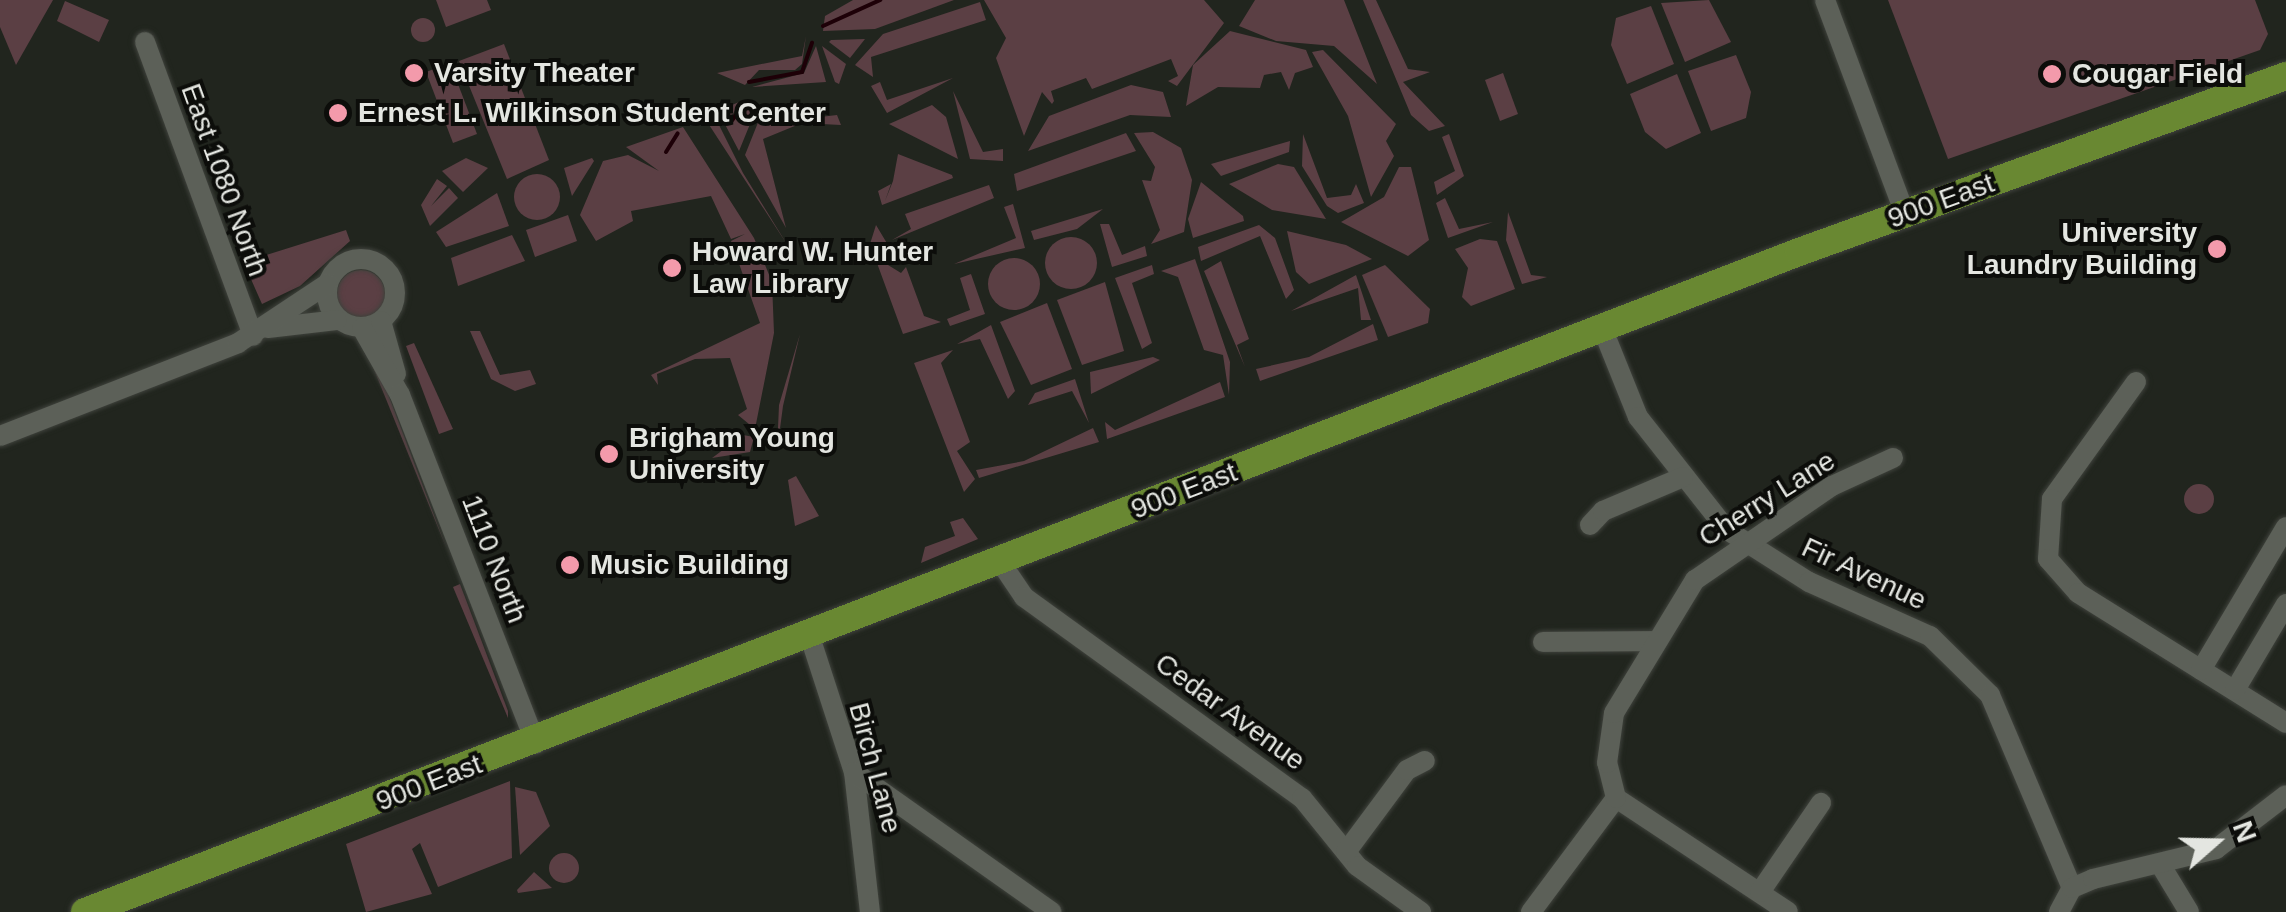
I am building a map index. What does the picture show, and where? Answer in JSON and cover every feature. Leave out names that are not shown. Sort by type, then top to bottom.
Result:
[{"type":"main road","name":"900 East","points":[[85,912],[810,640],[1905,214],[2286,76]]},
{"type":"street","points":[[1825,0],[1905,214]]},
{"type":"street","name":"East 1080 North","points":[[145,42],[260,332]]},
{"type":"street","points":[[0,436],[260,332],[337,320],[371,324],[395,292],[378,264],[346,262],[327,284],[273,315],[260,332]]},
{"type":"street","points":[[327,284],[337,320]]},
{"type":"street","name":"1110 North","points":[[371,324],[536,743]]},
{"type":"street","name":"Fir Avenue","points":[[1604,330],[1638,417],[1745,544],[1906,621],[1967,668],[2016,742],[2072,888]]},
{"type":"street","points":[[0,422],[147,375]]},
{"type":"street","points":[[2136,382],[2064,482],[2044,540],[2062,581],[2286,722]]},
{"type":"street","name":"Cherry Lane","points":[[1616,798],[1607,763],[1614,712],[1694,580],[1745,544],[1893,458]]},
{"type":"street","points":[[1590,526],[1602,511],[1684,476]]},
{"type":"street","points":[[2202,670],[2286,528]]},
{"type":"street","name":"Cedar Avenue","points":[[1000,563],[1024,597],[1302,798],[1346,852],[1421,912]]},
{"type":"street","points":[[2234,690],[2286,604]]},
{"type":"street","name":"Birch Lane","points":[[810,640],[854,772],[870,912]]},
{"type":"street","points":[[1544,642],[1655,642]]},
{"type":"street","points":[[1346,852],[1407,770],[1426,761]]},
{"type":"street","points":[[854,772],[1052,912]]},
{"type":"street","points":[[2059,912],[2072,888],[2163,869],[2238,837],[2286,795]]},
{"type":"street","points":[[1531,912],[1616,798],[1788,912]]},
{"type":"street","points":[[1760,892],[1821,804]]},
{"type":"street","points":[[2163,869],[2190,912]]},
{"type":"shaded area","points":[[0,0],[53,0],[16,65],[0,27]]},
{"type":"shaded area","points":[[436,0],[487,0],[491,10],[446,27]]},
{"type":"shaded area","points":[[853,0],[954,0],[875,29],[823,31],[825,16]]},
{"type":"shaded area","points":[[984,0],[1204,0],[1224,23],[1177,86],[1168,81],[1178,76],[1171,59],[1092,89],[1086,78],[1051,91],[1052,104],[1042,92],[1024,136],[996,58],[1006,38]]},
{"type":"shaded area","points":[[1255,0],[1344,0],[1377,84],[1334,46],[1276,41],[1239,26]]},
{"type":"shaded area","points":[[1363,0],[1376,0],[1408,69],[1430,72],[1403,82],[1445,126],[1429,131],[1411,115]]},
{"type":"shaded area","points":[[1709,0],[1731,42],[1685,62],[1661,3]]},
{"type":"shaded area","name":"Cougar Field","points":[[1888,0],[2255,0],[2268,34],[2260,50],[1948,159]]},
{"type":"shaded area","points":[[65,1],[109,20],[99,42],[57,21]]},
{"type":"shaded area","points":[[980,2],[986,20],[871,57],[873,77],[855,65],[883,34]]},
{"type":"shaded area","points":[[1651,6],[1674,64],[1627,84],[1611,45],[1616,18]]},
{"type":"shaded area","points":[[423,18],[435,30],[423,42],[411,30]]},
{"type":"shaded area","points":[[1230,31],[1306,50],[1313,67],[1295,73],[1289,90],[1281,72],[1264,75],[1260,88],[1218,87],[1186,106],[1193,65]]},
{"type":"shaded area","points":[[806,36],[802,64],[795,70],[759,70],[745,85],[717,73],[802,56]]},
{"type":"shaded area","points":[[865,39],[850,58],[829,42],[831,40]]},
{"type":"shaded area","points":[[504,44],[549,160],[507,179],[459,61]]},
{"type":"shaded area","points":[[816,46],[826,82],[752,87],[804,73]]},
{"type":"shaded area","points":[[822,46],[846,64],[839,84],[835,82]]},
{"type":"shaded area","points":[[1323,50],[1396,124],[1386,141],[1394,156],[1371,197],[1348,116],[1312,52]]},
{"type":"shaded area","points":[[1736,55],[1751,92],[1746,118],[1711,131],[1688,71]]},
{"type":"shaded area","points":[[450,63],[477,134],[453,143],[426,72]]},
{"type":"shaded area","points":[[1503,73],[1518,114],[1500,121],[1485,80]]},
{"type":"shaded area","points":[[1677,74],[1701,133],[1666,149],[1645,132],[1630,94]]},
{"type":"shaded area","points":[[953,78],[887,113],[871,86],[880,82],[887,100]]},
{"type":"shaded area","points":[[1131,85],[1163,92],[1171,117],[1130,115],[1028,151],[1049,116]]},
{"type":"shaded area","points":[[953,91],[983,152],[1003,149],[1003,161],[970,159]]},
{"type":"shaded area","points":[[739,102],[727,126],[748,104],[757,107],[739,151],[718,111]]},
{"type":"shaded area","points":[[790,103],[803,119],[837,115],[841,125],[802,123],[763,139],[786,228],[745,155],[763,110]]},
{"type":"shaded area","points":[[932,105],[946,117],[958,159],[889,124]]},
{"type":"shaded area","points":[[713,113],[743,173],[788,246],[702,114]]},
{"type":"shaded area","points":[[683,127],[754,238],[772,282],[774,333],[755,429],[738,415],[747,409],[730,358],[695,359],[657,374],[658,385],[651,375],[760,323],[731,241],[745,234],[731,239],[711,196],[631,211],[633,221],[596,241],[580,215],[603,161],[628,155],[659,171],[626,147]]},
{"type":"shaded area","points":[[1153,132],[1181,148],[1192,180],[1184,232],[1151,244],[1160,230],[1142,180],[1151,181],[1155,167],[1134,133]]},
{"type":"shaded area","points":[[1126,133],[1136,151],[1017,191],[1014,174]]},
{"type":"shaded area","points":[[1303,134],[1327,198],[1351,195],[1356,184],[1364,203],[1338,213],[1327,206],[1302,166]]},
{"type":"shaded area","points":[[1449,134],[1464,176],[1437,195],[1434,182],[1455,171],[1442,137]]},
{"type":"shaded area","points":[[1290,141],[1289,152],[1221,176],[1211,164]]},
{"type":"shaded area","points":[[898,154],[953,178],[882,205],[878,191],[891,184],[885,201],[893,181]]},
{"type":"shaded area","points":[[466,158],[488,168],[463,192],[442,171]]},
{"type":"shaded area","points":[[592,158],[594,161],[572,196],[564,168]]},
{"type":"shaded area","points":[[1278,164],[1294,167],[1326,219],[1272,210],[1229,184]]},
{"type":"shaded area","points":[[1399,167],[1411,167],[1429,240],[1408,256],[1341,222],[1384,197]]},
{"type":"shaded area","points":[[537,174],[553,181],[560,197],[553,213],[537,220],[521,213],[514,197],[521,181]]},
{"type":"shaded area","points":[[437,179],[447,186],[431,206],[449,188],[458,198],[430,226],[421,205]]},
{"type":"shaded area","points":[[1201,182],[1243,216],[1244,221],[1193,238],[1188,219]]},
{"type":"shaded area","points":[[989,185],[994,198],[892,240],[911,229],[905,214]]},
{"type":"shaded area","points":[[497,193],[509,226],[446,247],[436,232]]},
{"type":"shaded area","points":[[1445,198],[1459,229],[1493,222],[1448,238],[1436,203]]},
{"type":"shaded area","points":[[1013,204],[1025,248],[954,264],[1016,238],[1004,207]]},
{"type":"shaded area","points":[[1103,209],[1077,229],[1034,240],[1031,231]]},
{"type":"shaded area","points":[[1508,212],[1531,275],[1547,277],[1522,284],[1506,240]]},
{"type":"shaded area","points":[[568,215],[577,241],[535,257],[526,230]]},
{"type":"shaded area","points":[[223,216],[244,262],[346,230],[350,241],[300,286],[262,304]]},
{"type":"shaded area","points":[[1100,224],[1109,224],[1122,255],[1145,246],[1147,256],[1112,267]]},
{"type":"shaded area","points":[[876,225],[891,250],[888,265],[901,273],[906,267],[924,316],[941,322],[903,334],[870,244]]},
{"type":"shaded area","points":[[1259,225],[1275,238],[1294,290],[1286,299],[1260,236],[1201,261],[1198,247]]},
{"type":"shaded area","points":[[1287,231],[1346,245],[1372,259],[1309,284],[1296,272]]},
{"type":"shaded area","points":[[512,235],[525,261],[458,286],[451,258]]},
{"type":"shaded area","points":[[1071,237],[1090,244],[1097,263],[1090,282],[1071,289],[1052,282],[1045,263],[1052,244]]},
{"type":"shaded area","points":[[1480,239],[1497,241],[1515,289],[1471,306],[1462,297],[1468,268],[1455,249]]},
{"type":"shaded area","points":[[1014,258],[1032,266],[1040,284],[1032,302],[1014,310],[996,302],[988,284],[996,266]]},
{"type":"shaded area","points":[[1195,259],[1230,362],[1229,395],[1223,355],[1204,350],[1178,277],[1161,271]]},
{"type":"shaded area","points":[[1221,261],[1249,339],[1237,345],[1245,367],[1204,271]]},
{"type":"shaded area","points":[[1152,265],[1154,274],[1132,283],[1152,343],[1142,349],[1115,278]]},
{"type":"shaded area","points":[[1385,265],[1430,309],[1428,323],[1388,337],[1362,275]]},
{"type":"shaded area","points":[[361,270],[378,277],[385,294],[378,311],[361,318],[344,311],[337,294],[344,277]]},
{"type":"shaded area","points":[[971,274],[985,314],[950,326],[947,319],[970,310],[960,278]]},
{"type":"shaded area","points":[[1356,275],[1371,320],[1361,320],[1358,288],[1291,311]]},
{"type":"shaded area","points":[[1105,282],[1124,351],[1082,365],[1057,300]]},
{"type":"shaded area","points":[[1047,303],[1072,369],[1031,385],[1000,322]]},
{"type":"shaded area","points":[[1373,324],[1378,340],[1260,381],[1256,369],[1309,357]]},
{"type":"shaded area","points":[[991,325],[1015,391],[1008,399],[980,339],[957,344]]},
{"type":"shaded area","points":[[470,331],[480,331],[500,375],[530,370],[536,384],[515,391],[491,379]]},
{"type":"shaded area","points":[[800,334],[783,406],[777,451],[779,405]]},
{"type":"shaded area","points":[[414,343],[453,429],[439,434],[406,346]]},
{"type":"shaded area","points":[[953,350],[941,363],[970,442],[957,451],[975,479],[964,492],[914,363]]},
{"type":"shaded area","points":[[1153,357],[1160,360],[1091,394],[1090,372]]},
{"type":"shaded area","points":[[377,365],[446,547],[373,367]]},
{"type":"shaded area","points":[[1075,379],[1089,423],[1072,391],[1028,405],[1035,393]]},
{"type":"shaded area","points":[[1220,382],[1225,397],[1107,439],[1105,422],[1115,430]]},
{"type":"shaded area","points":[[1093,428],[1099,442],[979,478],[976,470],[1024,461]]},
{"type":"shaded area","points":[[743,435],[754,437],[750,452],[712,458]]},
{"type":"shaded area","points":[[796,476],[819,516],[795,526],[788,480]]},
{"type":"shaded area","points":[[2199,484],[2210,488],[2214,499],[2210,510],[2199,514],[2188,510],[2184,499],[2188,488]]},
{"type":"shaded area","points":[[963,518],[978,539],[921,563],[925,547],[955,536],[950,522]]},
{"type":"shaded area","points":[[460,584],[508,711],[508,718],[453,587]]},
{"type":"shaded area","points":[[510,781],[512,858],[438,887],[420,843],[412,849],[432,894],[366,912],[346,844]]},
{"type":"shaded area","points":[[515,787],[536,792],[550,826],[520,855]]},
{"type":"shaded area","points":[[564,853],[574,858],[579,868],[574,878],[564,883],[554,878],[549,868],[554,858]]},
{"type":"shaded area","points":[[534,872],[552,888],[518,893],[517,890]]},
{"type":"waterway","points":[[823,26],[880,0]]},
{"type":"waterway","points":[[749,82],[802,72],[812,43]]},
{"type":"waterway","points":[[730,123],[742,107]]},
{"type":"waterway","points":[[666,152],[678,133]]},
{"type":"place","name":"Varsity Theater","points":[[414,73]]},
{"type":"place","name":"Cougar Field","points":[[2052,74]]},
{"type":"place","name":"Ernest L. Wilkinson Student Center","points":[[338,113]]},
{"type":"place","name":"University Laundry Building","points":[[2217,249]]},
{"type":"place","name":"Howard W. Hunter Law Library","points":[[672,268]]},
{"type":"place","name":"Brigham Young University","points":[[609,454]]},
{"type":"place","name":"Music Building","points":[[570,565]]}]
